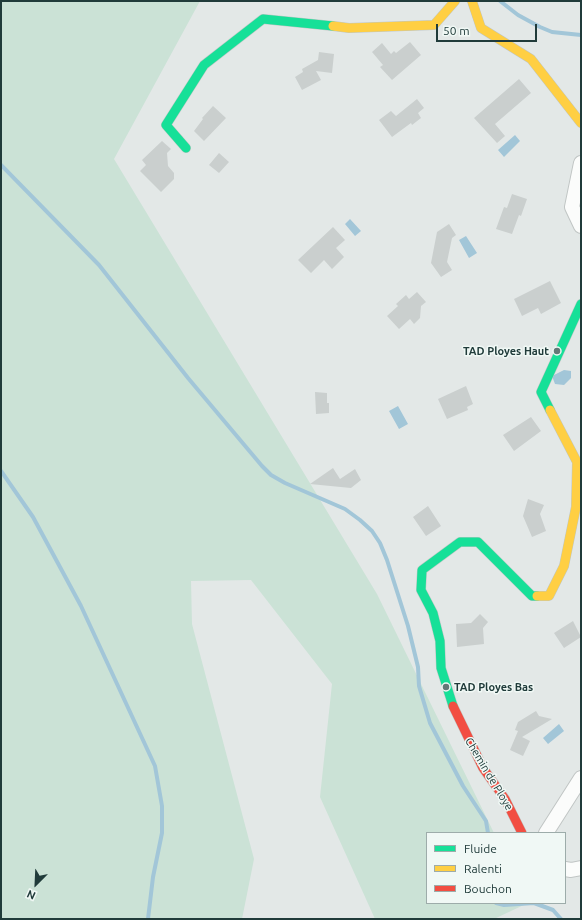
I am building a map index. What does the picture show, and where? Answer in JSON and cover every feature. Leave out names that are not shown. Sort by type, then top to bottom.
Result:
[{"type":"street","points":[[186,148],[166,125],[204,65],[263,19],[349,28],[434,25],[455,1]]},
{"type":"street","points":[[472,1],[481,28],[531,59],[581,123]]},
{"type":"street","points":[[581,163],[572,207],[581,226]]},
{"type":"street","name":"Chemin de Ploye","points":[[522,832],[505,799],[483,768],[455,714],[441,668],[440,641],[433,613],[421,590],[422,570],[460,542],[478,542],[532,596],[549,596],[564,566],[576,507],[577,462],[541,392],[581,304]]},
{"type":"street","points":[[547,832],[581,778]]},
{"type":"street","points":[[566,869],[571,870],[581,868]]},
{"type":"green space","points":[[1,1],[200,1],[114,159],[377,594],[494,832],[426,832],[426,904],[526,904],[494,919],[375,919],[320,797],[332,684],[251,580],[191,581],[192,624],[254,859],[242,919],[1,919]]},
{"type":"water","points":[[515,135],[520,141],[504,157],[498,150]]},
{"type":"water","points":[[350,219],[361,231],[355,236],[345,224]]},
{"type":"water","points":[[466,236],[477,253],[469,258],[459,240]]},
{"type":"water","points":[[564,370],[571,371],[571,378],[564,385],[555,384],[552,376]]},
{"type":"water","points":[[398,406],[408,424],[399,429],[389,411]]},
{"type":"water","points":[[559,724],[564,731],[548,744],[543,738]]},
{"type":"building","points":[[410,42],[421,55],[392,80],[380,67],[383,65],[372,52],[382,43],[391,54],[394,51],[396,53]]},
{"type":"building","points":[[319,52],[334,54],[332,73],[316,71],[321,80],[302,90],[295,77],[303,72],[302,69],[318,60]]},
{"type":"building","points":[[519,79],[531,93],[495,124],[505,136],[497,143],[474,118]]},
{"type":"building","points":[[417,99],[424,108],[418,113],[421,118],[412,125],[411,123],[392,137],[379,120],[391,111],[396,116]]},
{"type":"building","points":[[213,106],[226,118],[204,141],[194,131],[203,119],[202,118]]},
{"type":"building","points":[[162,141],[171,149],[167,153],[168,166],[174,173],[174,179],[161,192],[140,171],[146,165],[142,160]]},
{"type":"building","points":[[219,153],[229,162],[219,173],[209,165]]},
{"type":"building","points":[[512,194],[527,199],[512,234],[496,229],[504,207],[507,208]]},
{"type":"building","points":[[449,224],[456,235],[452,238],[447,262],[452,270],[441,277],[431,263],[437,232]]},
{"type":"building","points":[[333,227],[345,240],[336,248],[344,257],[332,269],[324,260],[311,273],[298,260]]},
{"type":"building","points":[[550,281],[561,303],[541,314],[538,308],[522,316],[514,299]]},
{"type":"building","points":[[417,292],[426,302],[421,306],[420,318],[414,324],[410,319],[399,329],[387,316],[398,306],[396,304],[406,295],[409,299]]},
{"type":"building","points":[[466,386],[473,404],[467,407],[468,410],[447,419],[438,399]]},
{"type":"building","points":[[315,392],[327,393],[329,413],[316,414]]},
{"type":"building","points":[[531,417],[541,431],[514,451],[503,435]]},
{"type":"building","points":[[333,468],[340,479],[355,469],[361,480],[351,488],[310,484]]},
{"type":"building","points":[[528,499],[544,505],[540,514],[546,531],[532,537],[523,516]]},
{"type":"building","points":[[428,506],[441,526],[426,536],[413,517]]},
{"type":"building","points":[[480,614],[488,622],[483,628],[484,644],[457,647],[456,624],[471,623]]},
{"type":"building","points":[[573,621],[581,637],[564,648],[554,633]]},
{"type":"building","points":[[536,711],[539,716],[552,719],[522,737],[530,741],[523,756],[510,750],[518,731],[515,730],[518,722]]},
{"type":"waterway","points":[[500,1],[518,15],[540,27],[552,32],[581,35]]},
{"type":"waterway","points":[[1,165],[99,265],[188,378],[271,475],[285,483],[345,509],[372,531],[380,543],[387,560],[408,626],[418,667],[419,686],[430,723],[463,786],[486,821],[488,832]]},
{"type":"waterway","points":[[1,471],[33,517],[81,606],[155,766],[162,806],[162,833],[153,877],[148,919]]},
{"type":"waterway","points":[[500,904],[519,904]]},
{"type":"waterway","points":[[537,904],[553,910],[561,919]]},
{"type":"traffic: fast","points":[[186,148],[166,125],[204,65],[263,19],[333,26]]},
{"type":"traffic: fast","points":[[550,410],[541,392],[581,304]]},
{"type":"traffic: fast","points":[[453,706],[441,668],[440,641],[433,613],[421,590],[422,570],[460,542],[478,542],[532,596],[537,596]]},
{"type":"traffic: slow","points":[[333,26],[349,28],[434,25],[455,1]]},
{"type":"traffic: slow","points":[[472,1],[481,28],[531,59],[581,123]]},
{"type":"traffic: slow","points":[[537,596],[549,596],[564,566],[576,507],[577,462],[550,410]]},
{"type":"traffic: jam","points":[[453,706],[483,768],[505,799],[522,832]]},
{"type":"place","name":"TAD Ployes Haut","points":[[557,351]]},
{"type":"place","name":"TAD Ployes Bas","points":[[446,687]]}]
